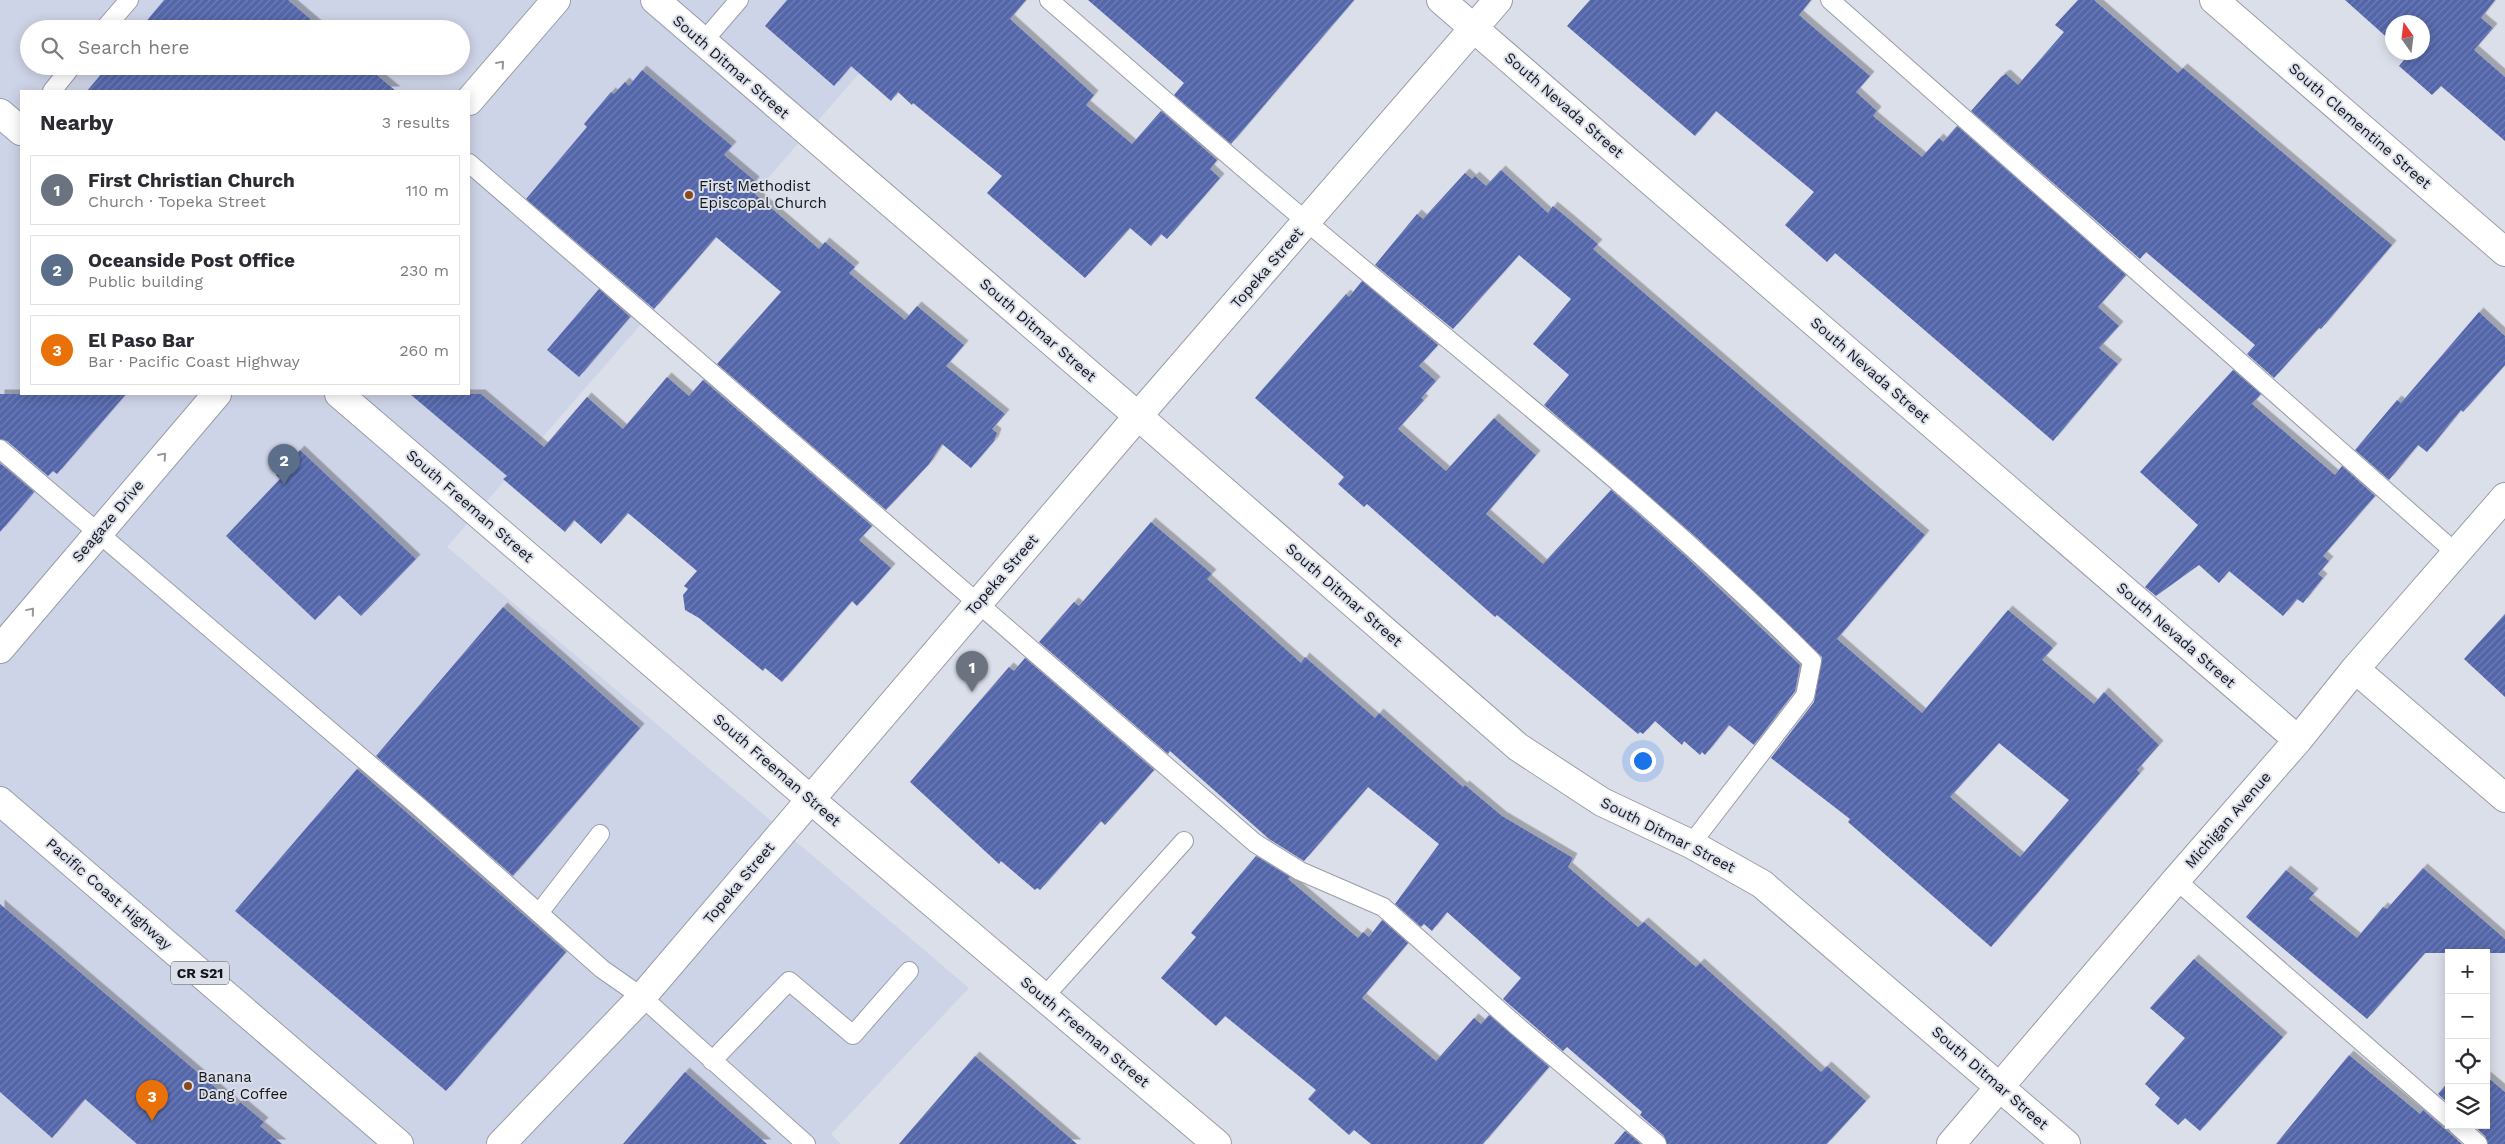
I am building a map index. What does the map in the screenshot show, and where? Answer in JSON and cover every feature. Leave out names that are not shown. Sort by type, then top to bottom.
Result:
[{"type":"street","points":[[470,100],[556,0]]},
{"type":"street","name":"South Ditmar Street","points":[[655,0],[1138,416],[1518,747],[1602,802],[1691,844],[1762,884],[2066,1144]]},
{"type":"street","name":"South Nevada Street","points":[[1441,0],[2298,740]]},
{"type":"street","name":"Topeka Street","points":[[501,1144],[642,997],[1138,416],[1498,0]]},
{"type":"street","name":"South Clementine Street","points":[[2214,0],[2505,252]]},
{"type":"street","name":"Seagaze Drive","points":[[0,649],[216,395]]},
{"type":"street","name":"South Freeman Street","points":[[340,395],[810,799],[1217,1144]]},
{"type":"street","name":"Michigan Avenue","points":[[1951,1144],[2298,740],[2355,669],[2505,497]]},
{"type":"street","points":[[2355,669],[2505,798]]},
{"type":"street","name":"Pacific Coast Highway","points":[[0,801],[399,1144]]},
{"type":"lane","points":[[112,20],[129,0]]},
{"type":"lane","points":[[702,42],[739,0]]},
{"type":"lane","points":[[1049,0],[1307,222],[1508,387],[1748,598],[1812,661],[1805,696],[1691,844]]},
{"type":"lane","points":[[1830,0],[2456,553]]},
{"type":"lane","points":[[53,90],[65,75]]},
{"type":"lane","points":[[470,164],[1255,843],[1300,871],[1383,907],[1517,1026],[1657,1144]]},
{"type":"lane","points":[[0,449],[539,912],[602,969],[642,997],[806,1144]]},
{"type":"lane","points":[[539,912],[600,834]]},
{"type":"lane","points":[[1044,997],[1184,841]]},
{"type":"lane","points":[[2176,880],[2445,1115]]},
{"type":"lane","points":[[712,1060],[790,981],[853,1035],[910,971]]},
{"type":"lane","points":[[2461,1129],[2478,1144]]},
{"type":"shaded area","points":[[0,0],[923,0],[447,547],[969,988],[831,1134],[841,1144],[0,1144]]},
{"type":"building","points":[[164,0],[288,0],[311,20],[147,20]]},
{"type":"building","points":[[787,0],[1026,0],[1010,19],[1094,95],[1086,105],[1132,144],[1161,111],[1217,160],[1210,169],[1220,178],[1167,239],[1161,234],[1151,246],[1130,228],[1085,278],[987,193],[1002,176],[913,103],[912,105],[898,92],[891,101],[851,66],[834,86],[765,26]]},
{"type":"building","points":[[1088,0],[1354,0],[1231,144],[1174,95],[1184,83]]},
{"type":"building","points":[[1590,0],[1811,0],[1799,15],[1870,76],[1856,92],[1877,111],[1873,116],[1922,157],[1939,138],[1943,142],[1957,126],[2126,275],[2098,307],[2119,326],[2099,348],[2118,364],[2053,441],[1835,253],[1827,262],[1785,225],[1814,192],[1716,111],[1695,136],[1567,26]]},
{"type":"building","points":[[2078,0],[2094,0],[2178,73],[2183,68],[2392,245],[2321,329],[2319,328],[2274,378],[2247,354],[2255,345],[2146,252],[2140,259],[1971,111],[2001,77],[2006,74],[2018,85],[2064,32],[2055,25]]},
{"type":"building","points":[[2345,0],[2495,0],[2481,18],[2493,28],[2474,50],[2505,77],[2505,141],[2441,86],[2432,95],[2399,66],[2404,60],[2430,60],[2430,15],[2385,15],[2385,36]]},
{"type":"building","points":[[642,70],[732,146],[724,155],[755,181],[749,189],[819,249],[825,242],[855,267],[849,273],[905,320],[917,306],[964,345],[946,366],[1005,414],[992,429],[997,433],[994,441],[971,468],[942,444],[929,464],[886,510],[717,364],[781,292],[716,237],[654,309],[526,199],[587,127],[584,124],[611,92],[614,94],[625,82],[629,86]]},
{"type":"building","points":[[100,75],[377,75],[395,90],[88,90]]},
{"type":"building","points":[[1501,170],[1548,213],[1553,206],[1598,244],[1593,249],[1925,535],[1837,639],[1922,713],[2008,610],[2053,648],[2042,660],[2094,704],[2104,692],[2159,745],[2137,770],[2140,773],[1991,947],[1848,822],[1850,819],[1771,758],[1814,702],[1822,657],[1697,538],[1544,405],[1569,375],[1533,344],[1571,299],[1519,255],[1453,329],[1375,265],[1417,214],[1423,219],[1465,173],[1472,179],[1475,176],[1486,186]],"holes":[[[1999,743],[2069,800],[2020,857],[1950,797]]]},
{"type":"building","points":[[1362,281],[1438,345],[1419,366],[1436,381],[1421,398],[1424,400],[1398,429],[1446,471],[1494,418],[1536,455],[1486,514],[1543,564],[1611,490],[1683,554],[1800,665],[1795,691],[1754,745],[1729,725],[1705,755],[1702,752],[1700,755],[1684,741],[1682,745],[1655,721],[1643,734],[1640,732],[1638,734],[1497,615],[1495,617],[1367,504],[1364,507],[1338,484],[1344,477],[1255,398],[1346,294],[1349,297]]},
{"type":"building","points":[[599,289],[630,317],[579,377],[547,350]]},
{"type":"building","points":[[2479,312],[2505,336],[2505,365],[2463,412],[2461,410],[2427,452],[2418,445],[2389,480],[2355,450],[2397,400],[2401,403]]},
{"type":"building","points":[[2233,370],[2261,394],[2252,404],[2335,475],[2342,466],[2375,496],[2323,556],[2329,561],[2318,574],[2323,578],[2303,603],[2297,599],[2283,616],[2229,571],[2219,583],[2199,565],[2156,596],[2145,587],[2198,525],[2140,472]]},
{"type":"building","points":[[667,377],[689,396],[703,380],[872,526],[859,540],[891,568],[857,606],[852,601],[782,682],[765,668],[763,671],[699,618],[685,610],[683,595],[688,589],[684,586],[697,571],[628,513],[601,544],[574,520],[565,532],[503,479],[507,476],[411,395],[481,394],[544,447],[587,397],[623,429]]},
{"type":"building","points":[[0,394],[125,395],[57,474],[53,471],[48,476],[7,441],[0,439]]},
{"type":"building","points":[[300,450],[416,559],[361,616],[339,595],[315,620],[226,536],[280,479],[276,475]]},
{"type":"building","points":[[0,463],[34,492],[0,532]]},
{"type":"building","points":[[1151,522],[1212,574],[1207,579],[1301,663],[1305,657],[1375,718],[1379,713],[1463,787],[1465,785],[1502,816],[1573,858],[1568,867],[1638,927],[1644,922],[1696,967],[1700,963],[1821,1072],[1827,1066],[1866,1101],[1827,1144],[1667,1144],[1664,1136],[1640,1115],[1642,1112],[1567,1047],[1563,1051],[1503,999],[1521,978],[1447,912],[1432,931],[1424,924],[1421,927],[1395,904],[1439,844],[1368,787],[1304,861],[1269,839],[1170,751],[1168,754],[1039,642],[1074,602],[1079,606]]},
{"type":"building","points":[[503,607],[640,728],[513,876],[376,756]]},
{"type":"building","points":[[2505,614],[2505,697],[2464,659]]},
{"type":"building","points":[[1025,658],[1154,770],[1105,825],[1101,821],[1040,890],[1037,888],[1035,890],[1001,861],[999,864],[910,782],[1009,667],[1014,671]]},
{"type":"building","points":[[357,769],[566,952],[446,1091],[235,911]]},
{"type":"building","points":[[1256,856],[1290,877],[1288,879],[1358,938],[1363,932],[1369,937],[1382,920],[1408,943],[1362,998],[1436,1061],[1474,1018],[1481,1024],[1489,1015],[1549,1067],[1483,1144],[1371,1144],[1354,1130],[1349,1135],[1308,1099],[1316,1090],[1225,1016],[1216,1026],[1161,978],[1196,937],[1191,933]]},
{"type":"building","points":[[2423,868],[2505,939],[2505,953],[2490,953],[2490,949],[2445,949],[2445,953],[2425,953],[2367,1019],[2246,917],[2286,870],[2314,893],[2309,899],[2357,938],[2383,907],[2387,909]]},
{"type":"building","points":[[0,904],[237,1106],[240,1102],[264,1122],[260,1126],[282,1144],[137,1144],[85,1099],[52,1138],[0,1092]]},
{"type":"building","points":[[2194,959],[2283,1037],[2200,1131],[2185,1118],[2178,1125],[2155,1105],[2160,1098],[2145,1084],[2185,1038],[2150,1008]]},
{"type":"building","points":[[2349,1055],[2420,1114],[2423,1110],[2462,1144],[2276,1144]]},
{"type":"building","points":[[975,1056],[1077,1144],[899,1144]]},
{"type":"building","points":[[685,1072],[767,1144],[623,1144]]},
{"type":"building","points":[[2490,1079],[2505,1092],[2505,1144],[2488,1144],[2485,1136],[2477,1129],[2490,1129]]},
{"type":"building","points":[[2445,1086],[2445,1100],[2438,1094]]},
{"type":"building","points":[[1625,1131],[1641,1144],[1614,1144]]},
{"type":"place","name":"First Methodist Episcopal Church","points":[[689,195]]},
{"type":"place","name":"Oceanside Post Office","points":[[284,485]]},
{"type":"place","name":"First Christian Church","points":[[972,692]]},
{"type":"place","name":"Banana Dang Coffee","points":[[188,1086]]},
{"type":"place","name":"El Paso Bar","points":[[152,1121]]}]
